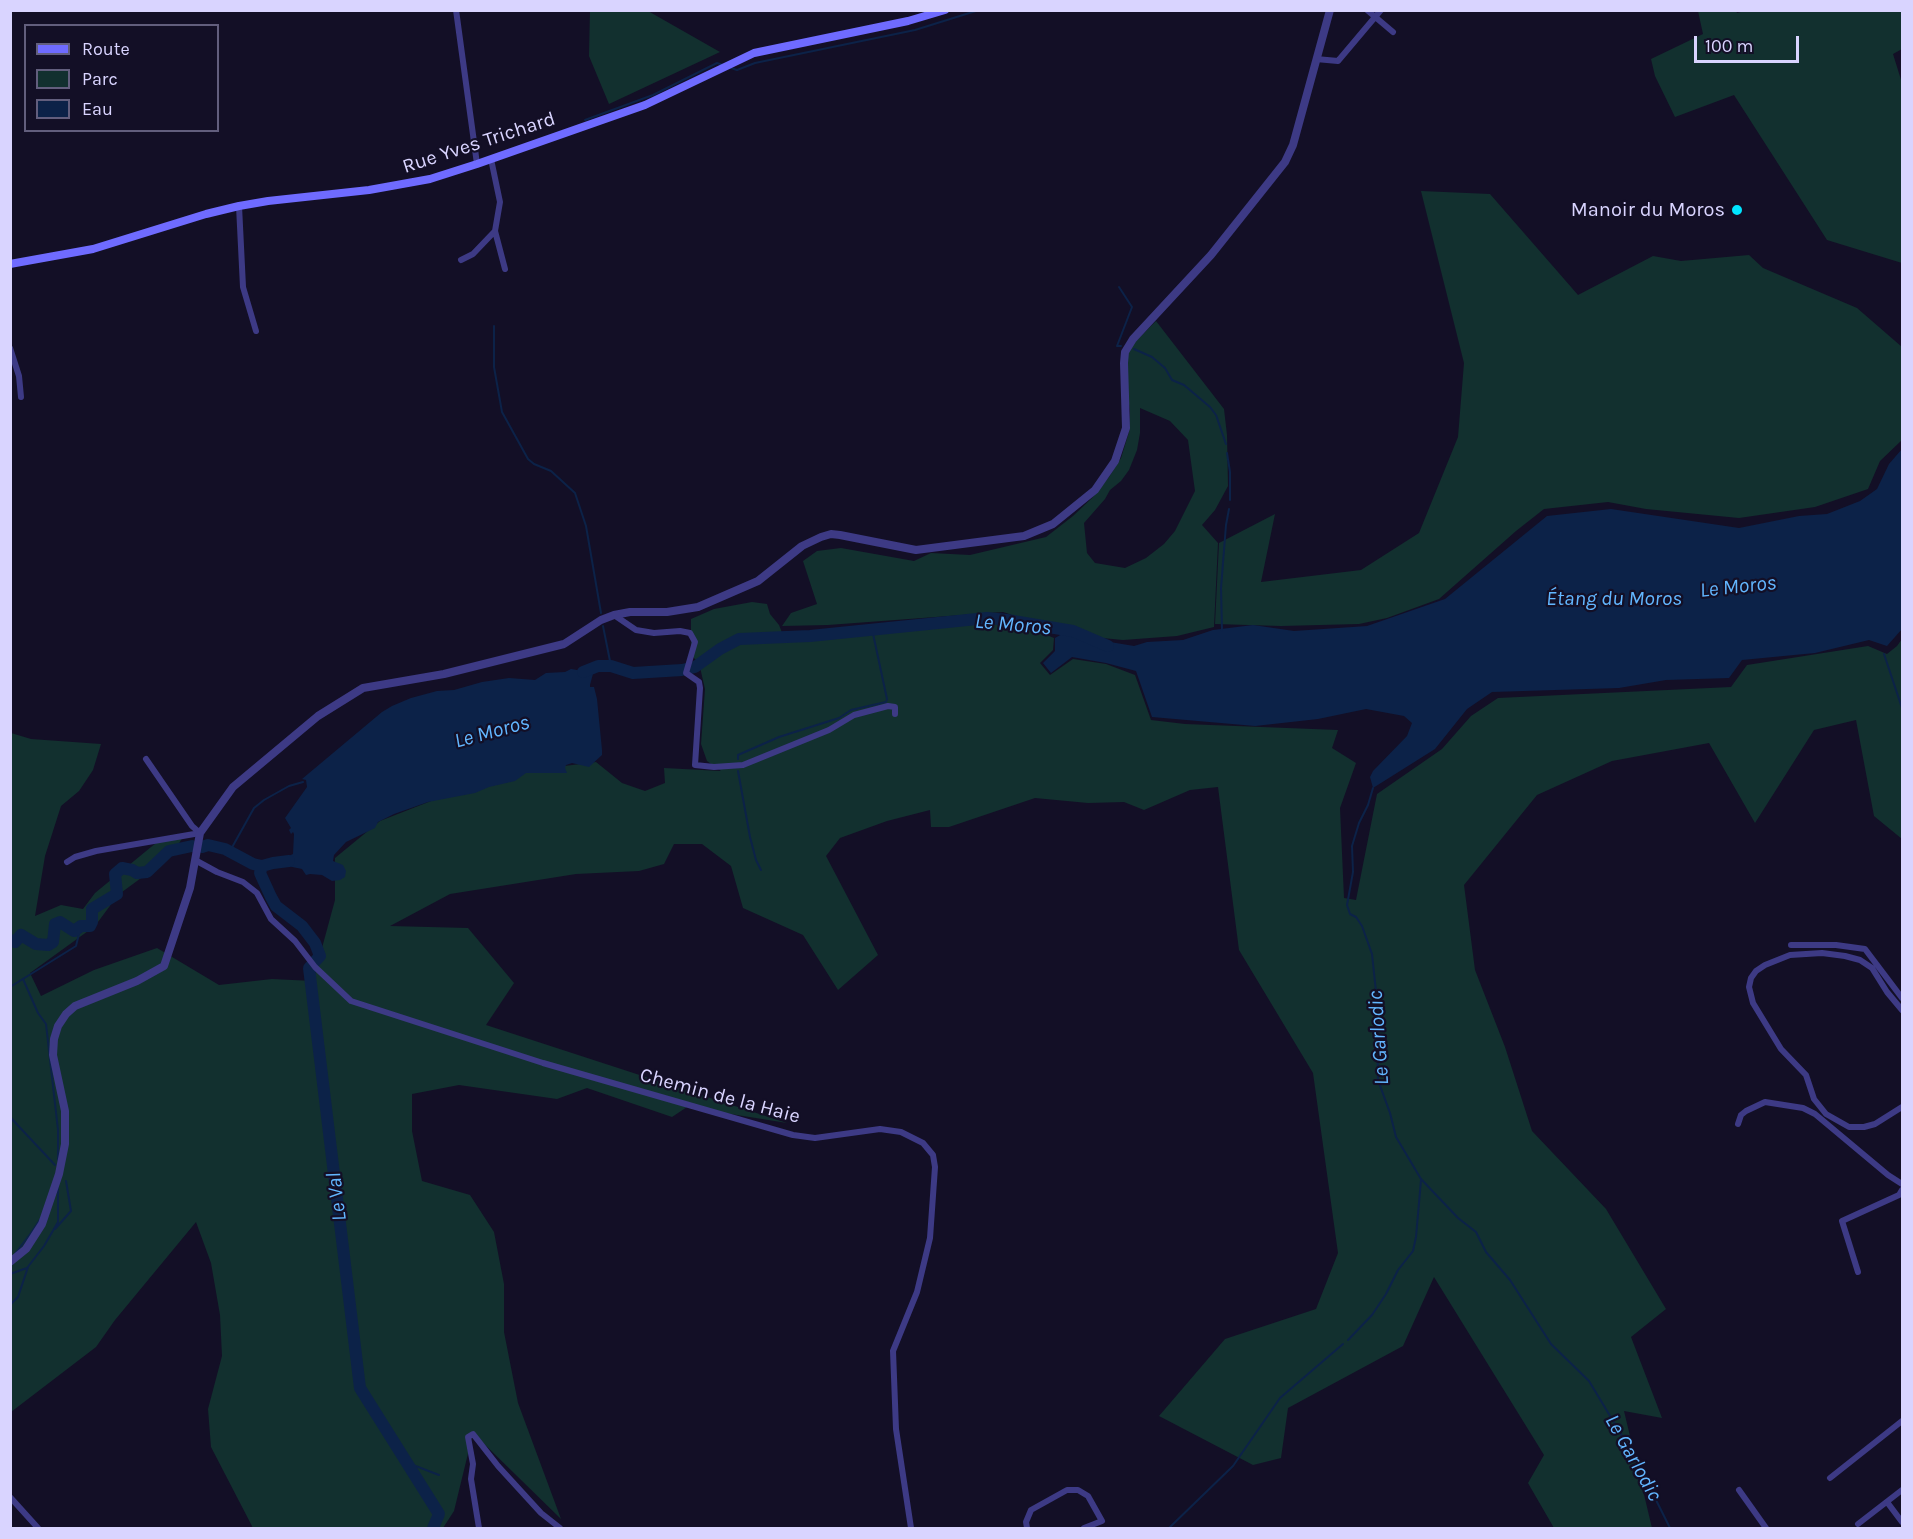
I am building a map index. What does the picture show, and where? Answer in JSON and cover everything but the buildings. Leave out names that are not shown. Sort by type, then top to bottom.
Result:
[{"type":"main road","name":"Rue Yves Trichard","points":[[10,264],[93,249],[206,213],[239,206],[402,185],[477,164],[645,105],[754,53],[908,21],[945,10]]},
{"type":"street","points":[[456,10],[477,164]]},
{"type":"street","points":[[10,1262],[26,1249],[42,1224],[59,1174],[65,1144],[65,1111],[53,1055],[58,1026],[75,1006],[137,981],[164,966],[190,888],[200,833],[233,787],[318,716],[363,688],[444,674],[564,644],[601,620],[614,615],[630,612],[667,612],[718,599],[758,581],[811,541],[831,534],[916,550],[1024,536],[1053,524],[1095,490],[1115,461],[1126,428],[1124,363],[1125,352],[1133,339],[1211,255],[1285,162],[1293,145],[1330,10]]},
{"type":"street","points":[[1367,10],[1393,32]]},
{"type":"street","points":[[1316,59],[1338,61],[1381,10]]},
{"type":"street","points":[[491,159],[500,202],[495,231],[505,269]]},
{"type":"street","points":[[239,206],[243,288],[256,331]]},
{"type":"street","points":[[461,260],[473,254],[495,231]]},
{"type":"street","points":[[10,348],[19,376],[21,397]]},
{"type":"street","points":[[614,615],[636,630],[644,632],[690,633],[695,644],[686,673],[699,682],[700,688],[695,765],[714,767],[743,765],[830,730],[854,715],[888,706],[895,707],[895,714]]},
{"type":"street","points":[[146,759],[192,826],[200,833]]},
{"type":"street","points":[[67,862],[75,856],[96,851],[200,833]]},
{"type":"street","name":"Chemin de la Haie","points":[[195,860],[243,882],[257,893],[271,919],[296,940],[315,967],[351,1001],[543,1063],[793,1135],[815,1138],[880,1129],[901,1132],[923,1143],[933,1155],[934,1167],[930,1238],[917,1292],[893,1352],[896,1429],[911,1528]]},
{"type":"street","points":[[1791,945],[1836,945],[1865,949],[1902,998]]},
{"type":"street","points":[[1902,1010],[1872,968],[1860,960],[1845,956],[1822,953],[1790,955],[1756,971],[1749,987],[1753,1003],[1781,1048],[1806,1075],[1814,1099],[1826,1114],[1849,1127],[1864,1127],[1875,1124],[1902,1107]]},
{"type":"street","points":[[1738,1124],[1742,1115],[1756,1105],[1766,1102],[1803,1108],[1815,1114],[1902,1184]]},
{"type":"street","points":[[1846,1139],[1849,1127]]},
{"type":"street","points":[[1858,1272],[1842,1221],[1899,1195],[1902,1190]]},
{"type":"street","points":[[1830,1478],[1902,1421]]},
{"type":"street","points":[[479,1528],[471,1479],[473,1464],[468,1437],[473,1434],[512,1482],[541,1513],[560,1528]]},
{"type":"street","points":[[1028,1528],[1026,1522],[1031,1510],[1067,1490],[1078,1490],[1088,1496],[1102,1521],[1084,1528]]},
{"type":"street","points":[[1739,1490],[1766,1528]]},
{"type":"street","points":[[1858,1524],[1902,1490]]},
{"type":"street","points":[[10,1497],[38,1528]]},
{"type":"street","points":[[1887,1502],[1902,1522]]},
{"type":"green space","points":[[590,10],[648,11],[720,52],[609,104],[589,56]]},
{"type":"green space","points":[[1748,10],[1902,11],[1902,49],[1893,54],[1902,83],[1902,263],[1827,240],[1734,95],[1675,117],[1655,76],[1651,59],[1703,34],[1698,11],[1736,11],[1737,13]]},
{"type":"green space","points":[[1421,191],[1490,194],[1578,295],[1653,256],[1681,261],[1749,255],[1763,268],[1857,308],[1902,347],[1902,440],[1880,461],[1868,489],[1815,507],[1739,518],[1646,509],[1608,502],[1544,509],[1439,599],[1387,618],[1359,624],[1281,626],[1215,624],[1219,543],[1275,514],[1261,582],[1361,570],[1419,533],[1458,437],[1464,363]]},
{"type":"green space","points":[[1156,321],[1224,409],[1228,486],[1215,510],[1202,525],[1218,543],[1214,627],[1177,636],[1123,640],[1092,637],[1049,627],[1003,612],[828,625],[782,626],[791,613],[817,604],[803,561],[817,551],[841,548],[914,561],[931,553],[970,555],[1046,537],[1073,516],[1092,498],[1121,458],[1129,432],[1130,411],[1125,376],[1125,352]],"holes":[[[1140,408],[1170,421],[1188,440],[1195,491],[1175,531],[1164,544],[1146,558],[1125,568],[1095,563],[1087,553],[1084,523],[1129,470],[1137,450]]]},
{"type":"green space","points":[[752,602],[767,604],[785,640],[864,627],[918,629],[954,621],[1007,618],[1054,638],[1053,650],[1040,663],[1050,675],[1073,659],[1106,664],[1135,675],[1151,720],[1185,724],[1338,730],[1332,748],[1356,763],[1340,808],[1344,898],[1356,900],[1377,794],[1442,749],[1471,716],[1498,698],[1731,687],[1747,665],[1868,646],[1887,654],[1902,639],[1902,839],[1874,816],[1856,720],[1814,730],[1755,823],[1709,743],[1612,761],[1537,795],[1464,885],[1475,970],[1505,1047],[1532,1131],[1606,1209],[1666,1309],[1631,1337],[1662,1418],[1624,1411],[1652,1528],[1554,1528],[1528,1483],[1544,1455],[1434,1277],[1403,1346],[1288,1408],[1281,1458],[1253,1465],[1159,1416],[1225,1339],[1316,1309],[1338,1253],[1313,1073],[1239,950],[1218,787],[1190,790],[1144,810],[1124,802],[1088,803],[1035,798],[949,827],[931,827],[930,810],[887,821],[840,838],[826,856],[878,955],[838,990],[803,935],[743,908],[731,866],[702,844],[674,844],[664,864],[639,871],[576,874],[450,894],[390,926],[468,928],[514,983],[486,1025],[787,1123],[687,1107],[672,1117],[587,1088],[557,1099],[459,1085],[412,1094],[412,1131],[422,1181],[470,1195],[494,1232],[504,1284],[504,1332],[518,1403],[561,1519],[473,1433],[454,1511],[443,1528],[253,1528],[211,1447],[208,1409],[222,1356],[220,1315],[211,1263],[196,1222],[115,1320],[96,1347],[11,1412],[11,733],[31,739],[101,744],[93,770],[79,791],[61,806],[45,856],[35,916],[61,905],[83,909],[95,893],[162,838],[183,837],[171,856],[118,895],[95,926],[30,973],[41,996],[94,970],[157,948],[219,985],[272,979],[313,981],[335,900],[335,858],[380,821],[454,792],[525,771],[596,762],[622,783],[645,791],[665,783],[664,768],[721,771],[707,761],[701,744],[705,689],[699,663],[692,656],[691,619],[714,609]]},
{"type":"water","name":"Étang du Moros","points":[[1902,449],[1902,629],[1887,646],[1869,640],[1815,653],[1742,660],[1729,678],[1666,680],[1619,688],[1492,692],[1467,709],[1435,749],[1373,788],[1370,777],[1373,771],[1407,736],[1412,723],[1404,716],[1366,709],[1318,719],[1255,726],[1152,717],[1136,671],[1072,657],[1051,673],[1043,663],[1055,651],[1055,638],[1062,634],[1134,646],[1147,642],[1183,640],[1213,630],[1253,625],[1294,631],[1367,626],[1445,599],[1547,516],[1611,509],[1739,528],[1799,516],[1827,514],[1860,501],[1877,489],[1889,464]]},
{"type":"water","points":[[597,665],[598,669],[594,670],[590,687],[594,687],[597,699],[602,755],[589,767],[572,763],[566,765],[567,773],[526,773],[515,781],[475,793],[428,802],[394,814],[378,822],[375,828],[346,842],[334,855],[333,861],[343,865],[346,871],[345,877],[340,880],[332,881],[322,875],[306,875],[302,869],[273,863],[273,859],[282,859],[293,854],[294,834],[293,832],[291,834],[289,830],[291,828],[285,818],[307,787],[306,780],[302,779],[382,712],[411,698],[437,691],[454,690],[482,682],[509,678],[535,680],[546,673],[565,672]]},
{"type":"waterway","points":[[731,68],[737,70],[755,63],[915,30],[979,10]]},
{"type":"waterway","points":[[585,120],[653,95],[717,63],[723,65]]},
{"type":"waterway","points":[[1119,287],[1132,307],[1117,346],[1121,346]]},
{"type":"waterway","points":[[494,326],[494,367],[502,412],[528,459],[551,471],[575,493],[586,526],[601,613]]},
{"type":"waterway","points":[[1134,349],[1152,357],[1165,368],[1172,380],[1184,385],[1210,407],[1216,415],[1226,444]]},
{"type":"waterway","points":[[1227,453],[1230,500]]},
{"type":"waterway","points":[[1222,631],[1221,588],[1229,509]]},
{"type":"waterway","name":"Le Moros","points":[[583,672],[598,666],[611,666],[633,673],[682,670],[695,667],[739,639],[810,636],[987,618],[1073,631],[1108,646]]},
{"type":"waterway","points":[[603,626],[611,666]]},
{"type":"waterway","points":[[738,759],[738,755],[779,737],[839,718],[851,710],[886,702],[872,629]]},
{"type":"waterway","points":[[1884,654],[1902,708]]},
{"type":"waterway","points":[[738,771],[750,837],[761,870]]},
{"type":"waterway","points":[[230,851],[254,808],[289,786],[303,782]]},
{"type":"waterway","name":"Le Garlodic","points":[[1373,788],[1352,846],[1353,872],[1347,905],[1350,914],[1356,917],[1362,926],[1372,954],[1377,1001],[1378,1080],[1396,1137],[1421,1179],[1458,1218],[1476,1232],[1486,1252],[1510,1280],[1551,1344],[1589,1381],[1633,1454],[1670,1528]]},
{"type":"waterway","name":"Le Moros","points":[[202,847],[208,845],[225,849],[253,864],[262,866],[289,861]]},
{"type":"waterway","name":"Le Moros","points":[[10,940],[15,942],[21,935],[36,944],[48,945],[53,942],[55,924],[60,922],[74,931],[81,926],[90,926],[92,909],[117,894],[115,874],[122,868],[137,873],[147,872],[169,851],[192,846]]},
{"type":"waterway","name":"Le Val","points":[[262,866],[260,873],[276,906],[302,926],[315,943],[320,956],[309,968],[360,1388],[439,1514],[433,1528]]},
{"type":"waterway","points":[[10,987],[76,946],[81,926]]},
{"type":"waterway","points":[[23,979],[38,1013],[46,1024],[58,1130],[58,1160]]},
{"type":"waterway","points":[[10,1117],[55,1165]]},
{"type":"waterway","points":[[1348,1340],[1372,1315],[1398,1270],[1413,1251],[1421,1180]]},
{"type":"waterway","points":[[55,1229],[71,1211],[66,1181]]},
{"type":"waterway","points":[[10,1274],[27,1268],[44,1246],[58,1222],[58,1187]]},
{"type":"waterway","points":[[15,1254],[43,1215]]},
{"type":"waterway","points":[[10,1305],[18,1297],[28,1267]]},
{"type":"waterway","points":[[1169,1528],[1233,1466],[1280,1398],[1343,1344]]},
{"type":"waterway","points":[[413,1465],[439,1475]]},
{"type":"place","name":"Manoir du Moros","points":[[1737,210]]}]
